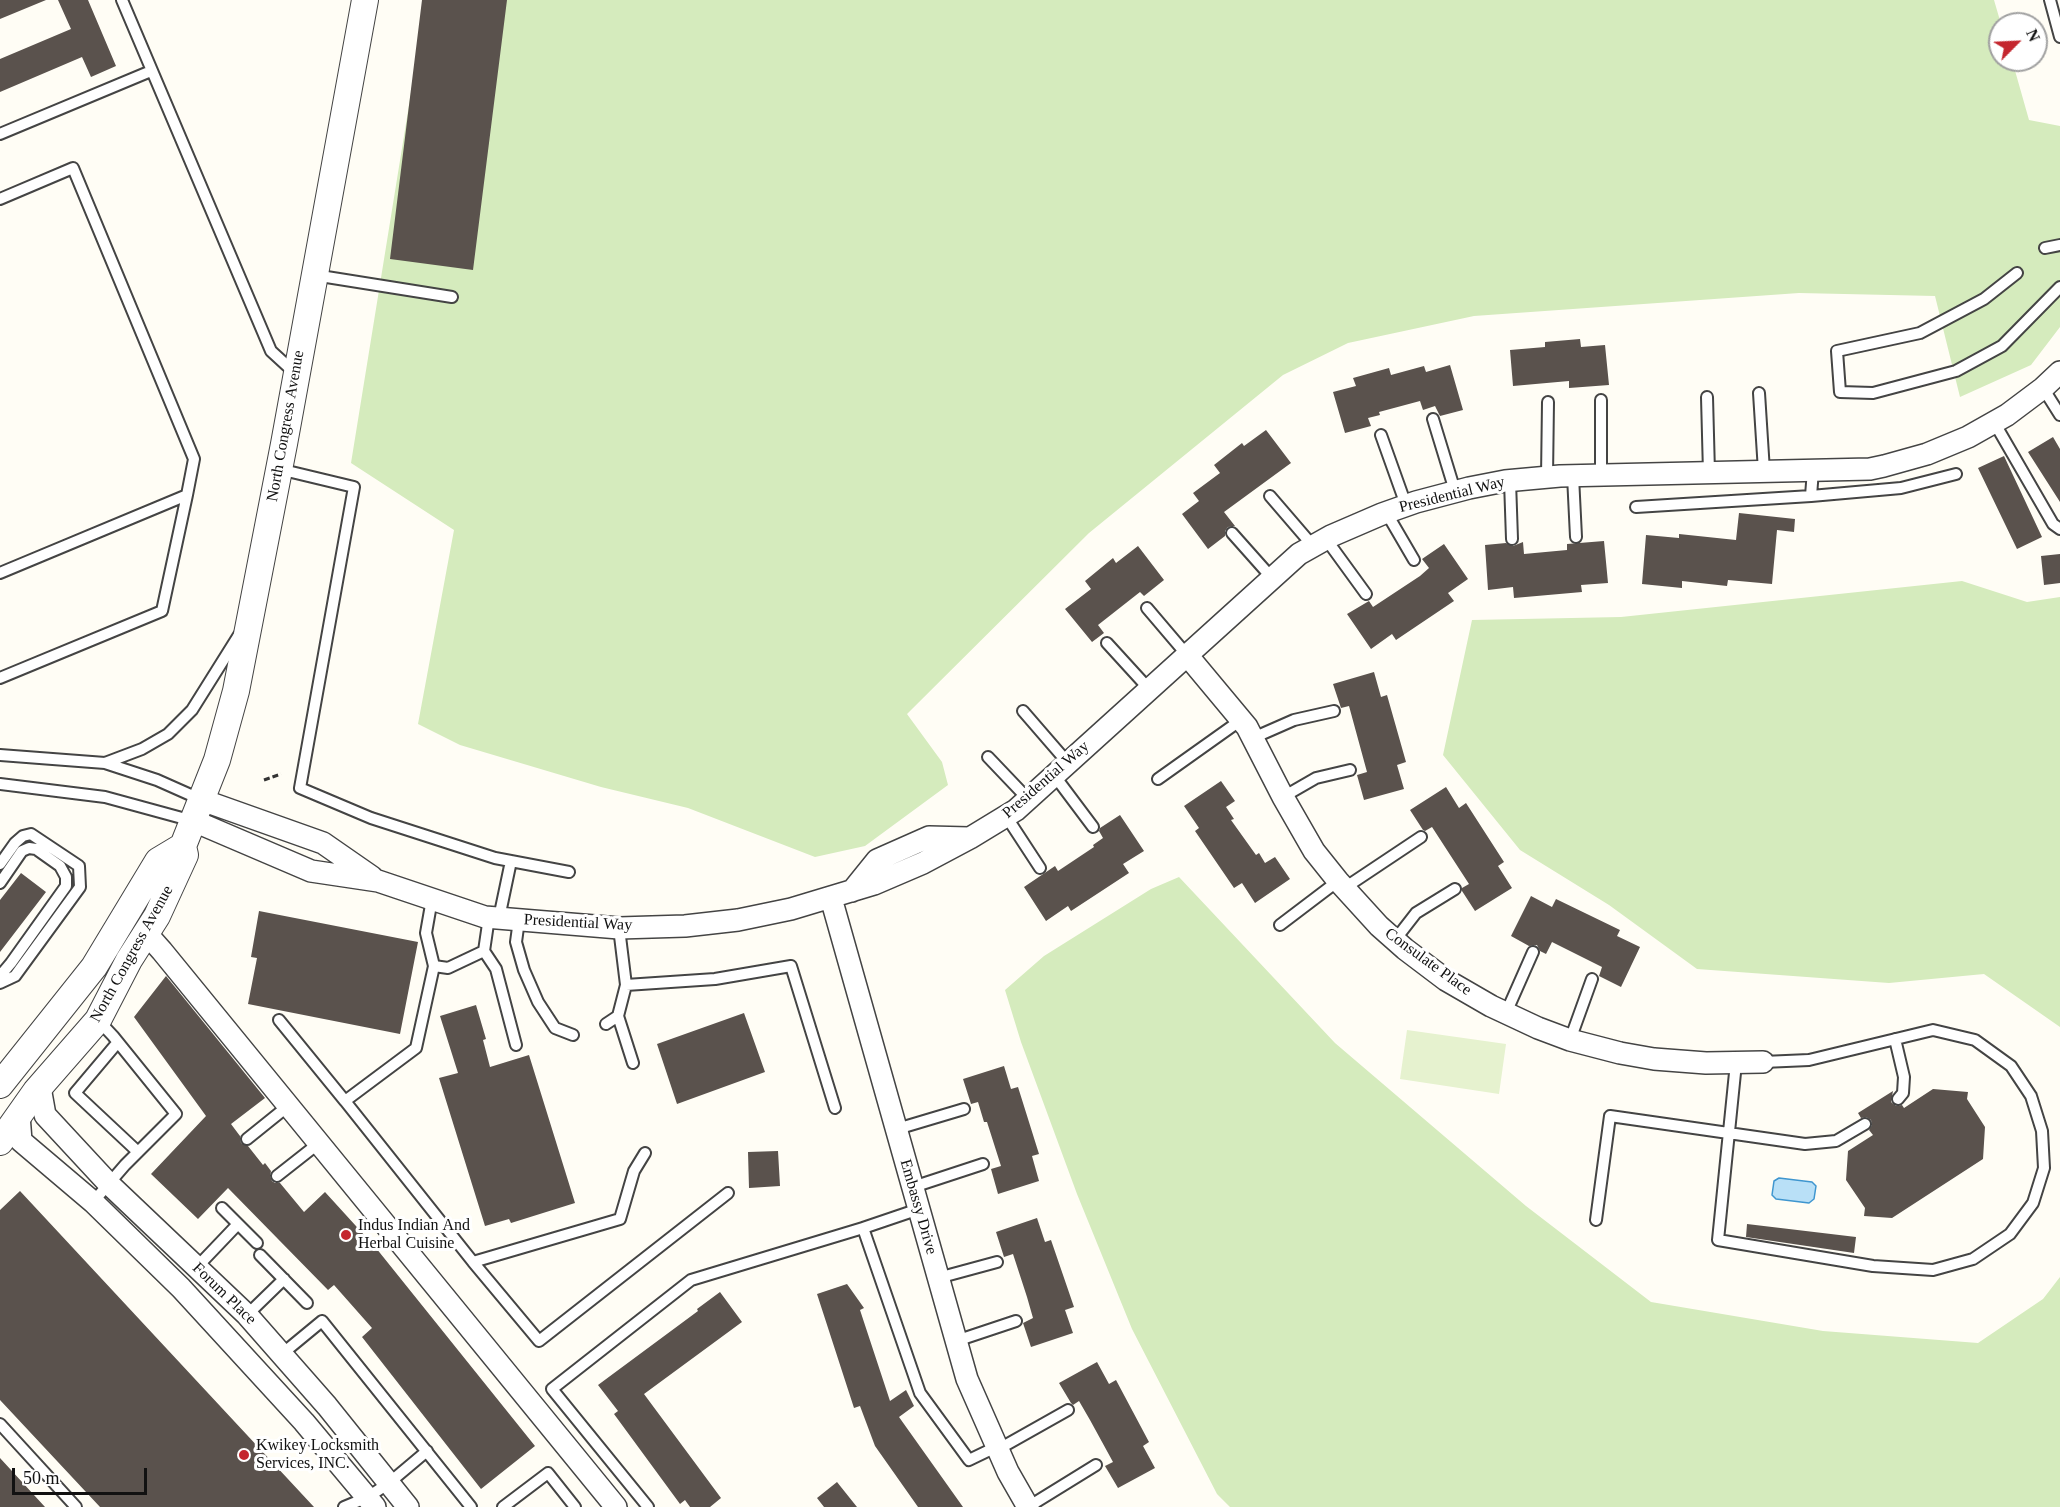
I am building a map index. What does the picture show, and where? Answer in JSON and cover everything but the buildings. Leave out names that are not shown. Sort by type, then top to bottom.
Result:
[{"type":"street","name":"North Congress Avenue","points":[[0,1142],[40,1087],[98,1020],[129,960],[157,916],[185,855],[183,846],[217,760],[236,691],[251,616],[365,0]]},
{"type":"street","name":"Presidential Way","points":[[198,810],[311,871],[378,880],[432,899],[502,918],[619,928],[685,926],[738,920],[791,909],[851,891],[879,893],[946,862],[970,838],[1006,816],[1028,799],[1299,554],[1320,542],[1396,509],[1455,491],[1510,481],[1547,477],[1870,469],[1884,466],[1927,454],[1968,437],[1995,422],[2043,388],[2060,372]]},
{"type":"street","name":"Consulate Place","points":[[1187,655],[1241,720],[1314,851],[1341,885],[1395,940],[1446,980],[1506,1013],[1570,1040],[1620,1053],[1654,1059],[1706,1063],[1763,1062]]},
{"type":"street","name":"Presidential Way","points":[[198,810],[323,843],[378,880]]},
{"type":"street","points":[[851,891],[877,860],[929,837],[970,838]]},
{"type":"street","name":"North Congress Avenue","points":[[0,1085],[94,967],[158,861],[183,846]]},
{"type":"street","name":"Embassy Drive","points":[[831,898],[967,1379],[997,1449],[1028,1507]]},
{"type":"street","points":[[146,933],[616,1507]]},
{"type":"street","points":[[19,1115],[14,1089],[21,1060]]},
{"type":"street","name":"Forum Place","points":[[40,1087],[45,1115],[109,1184],[247,1315],[327,1406],[408,1507]]},
{"type":"street","name":"Forum Place","points":[[19,1115],[21,1141],[93,1202],[181,1288],[265,1378],[372,1502]]},
{"type":"lane","points":[[122,0],[271,351],[296,373]]},
{"type":"lane","points":[[2050,0],[2060,37]]},
{"type":"lane","points":[[0,134],[151,71]]},
{"type":"lane","points":[[0,199],[72,168],[194,459],[162,610],[0,678]]},
{"type":"lane","points":[[2045,248],[2060,244]]},
{"type":"lane","points":[[2016,273],[1984,299],[1920,333],[1837,351],[1840,392],[1873,393],[1956,371],[2002,346],[2060,287]]},
{"type":"lane","points":[[314,275],[452,297]]},
{"type":"lane","points":[[2043,388],[2060,415]]},
{"type":"lane","points":[[1758,393],[1764,471]]},
{"type":"lane","points":[[1707,396],[1709,473]]},
{"type":"lane","points":[[1601,400],[1601,475]]},
{"type":"lane","points":[[1547,477],[1548,402]]},
{"type":"lane","points":[[1433,419],[1455,491]]},
{"type":"lane","points":[[1995,422],[2053,524],[2060,529]]},
{"type":"lane","points":[[1381,435],[1396,509],[1414,560]]},
{"type":"lane","points":[[279,469],[354,487],[300,789],[371,818],[495,858],[568,872]]},
{"type":"lane","points":[[1810,496],[1813,470]]},
{"type":"lane","points":[[1636,507],[1901,488],[1956,474]]},
{"type":"lane","points":[[1573,476],[1576,537]]},
{"type":"lane","points":[[1510,481],[1512,539]]},
{"type":"lane","points":[[0,573],[186,495]]},
{"type":"lane","points":[[1270,496],[1320,542],[1366,594]]},
{"type":"lane","points":[[1232,532],[1272,578]]},
{"type":"lane","points":[[1148,608],[1187,655]]},
{"type":"lane","points":[[105,764],[142,749],[168,734],[192,710],[251,616]]},
{"type":"lane","points":[[1107,643],[1149,689]]},
{"type":"lane","points":[[1023,711],[1061,769],[1093,827]]},
{"type":"lane","points":[[1253,738],[1294,720],[1334,711]]},
{"type":"lane","points":[[1158,779],[1241,720]]},
{"type":"lane","points":[[0,755],[105,764],[157,780],[198,810]]},
{"type":"lane","points":[[988,757],[1028,799]]},
{"type":"lane","points":[[1283,797],[1316,778],[1350,770]]},
{"type":"lane","points":[[0,784],[198,810]]},
{"type":"lane","points":[[1006,816],[1040,867]]},
{"type":"lane","points":[[0,864],[15,843],[23,836],[31,834],[79,866],[80,887],[15,976],[0,983]]},
{"type":"lane","points":[[1280,925],[1421,837]]},
{"type":"lane","points":[[0,883],[22,851],[29,848],[36,849],[60,866],[66,877],[66,886],[0,976]]},
{"type":"lane","points":[[434,966],[448,968],[484,951],[502,918],[511,861]]},
{"type":"lane","points":[[1395,940],[1416,913],[1455,889]]},
{"type":"lane","points":[[345,1101],[416,1048],[434,966],[426,933],[432,899]]},
{"type":"lane","points":[[502,918],[516,942],[524,970],[538,1002],[555,1028],[573,1035]]},
{"type":"lane","points":[[619,928],[626,985],[618,1016],[633,1063]]},
{"type":"lane","points":[[484,951],[496,969],[516,1045]]},
{"type":"lane","points":[[1506,1013],[1533,952]]},
{"type":"lane","points":[[626,985],[715,979],[791,966],[835,1108]]},
{"type":"lane","points":[[1570,1040],[1592,979]]},
{"type":"lane","points":[[606,1024],[618,1016]]},
{"type":"lane","points":[[93,1202],[176,1114],[98,1020]]},
{"type":"lane","points":[[279,1020],[539,1341],[728,1193]]},
{"type":"lane","points":[[1736,1063],[1718,1240],[1873,1266],[1933,1270],[1973,1259],[2010,1234],[2033,1203],[2044,1168],[2042,1131],[2031,1096],[2011,1066],[1975,1040],[1933,1030],[1809,1060],[1763,1062]]},
{"type":"lane","points":[[1895,1039],[1904,1077],[1903,1093],[1898,1099]]},
{"type":"lane","points":[[118,1042],[75,1093],[138,1152]]},
{"type":"lane","points":[[247,1139],[288,1106]]},
{"type":"lane","points":[[897,1129],[964,1109]]},
{"type":"lane","points":[[1596,1220],[1610,1116],[1805,1143],[1836,1141],[1865,1124]]},
{"type":"lane","points":[[277,1176],[319,1143]]},
{"type":"lane","points":[[473,1262],[620,1219],[634,1171],[645,1153]]},
{"type":"lane","points":[[913,1187],[983,1164]]},
{"type":"lane","points":[[222,1208],[257,1242]]},
{"type":"lane","points":[[648,1507],[552,1389],[692,1280],[919,1209]]},
{"type":"lane","points":[[197,1267],[238,1224]]},
{"type":"lane","points":[[863,1228],[920,1393],[969,1460],[997,1449],[1068,1410]]},
{"type":"lane","points":[[260,1255],[307,1304]]},
{"type":"lane","points":[[938,1278],[998,1262]]},
{"type":"lane","points":[[247,1315],[284,1279]]},
{"type":"lane","points":[[282,1354],[322,1321],[471,1507]]},
{"type":"lane","points":[[956,1341],[1016,1321]]},
{"type":"lane","points":[[0,1424],[76,1507]]},
{"type":"lane","points":[[344,1507],[372,1502],[389,1483],[427,1451]]},
{"type":"lane","points":[[1028,1507],[1096,1465]]},
{"type":"lane","points":[[503,1507],[548,1473],[575,1507]]},
{"type":"path","points":[[264,780],[281,774]]},
{"type":"green space","points":[[426,0],[1994,0],[1998,12],[1988,12],[1988,72],[2015,72],[2029,120],[2060,126],[2060,327],[2031,365],[1960,397],[1935,296],[1799,293],[1474,316],[1348,343],[1283,375],[1089,533],[907,714],[942,762],[948,785],[865,846],[815,857],[688,808],[601,787],[460,745],[418,724],[454,530],[351,463]]},
{"type":"green space","points":[[1962,581],[2027,602],[2060,597],[2060,1027],[1984,974],[1889,983],[1697,969],[1609,905],[1520,850],[1443,755],[1472,620],[1621,617]]},
{"type":"green space","points":[[1179,877],[1335,1043],[1526,1206],[1651,1302],[1823,1331],[1978,1343],[2043,1299],[2060,1277],[2060,1507],[1230,1507],[1217,1494],[1132,1329],[1077,1194],[1021,1042],[1005,990],[1044,956],[1151,889]]},
{"type":"green space","points":[[1407,1030],[1506,1044],[1499,1094],[1400,1079]]},
{"type":"water","points":[[1779,1178],[1812,1182],[1816,1186],[1814,1199],[1809,1203],[1776,1199],[1772,1195],[1774,1181]]},
{"type":"place","name":"Indus Indian And Herbal Cuisine","points":[[346,1235]]},
{"type":"place","name":"Kwikey Locksmith Services, INC.","points":[[244,1455]]}]
